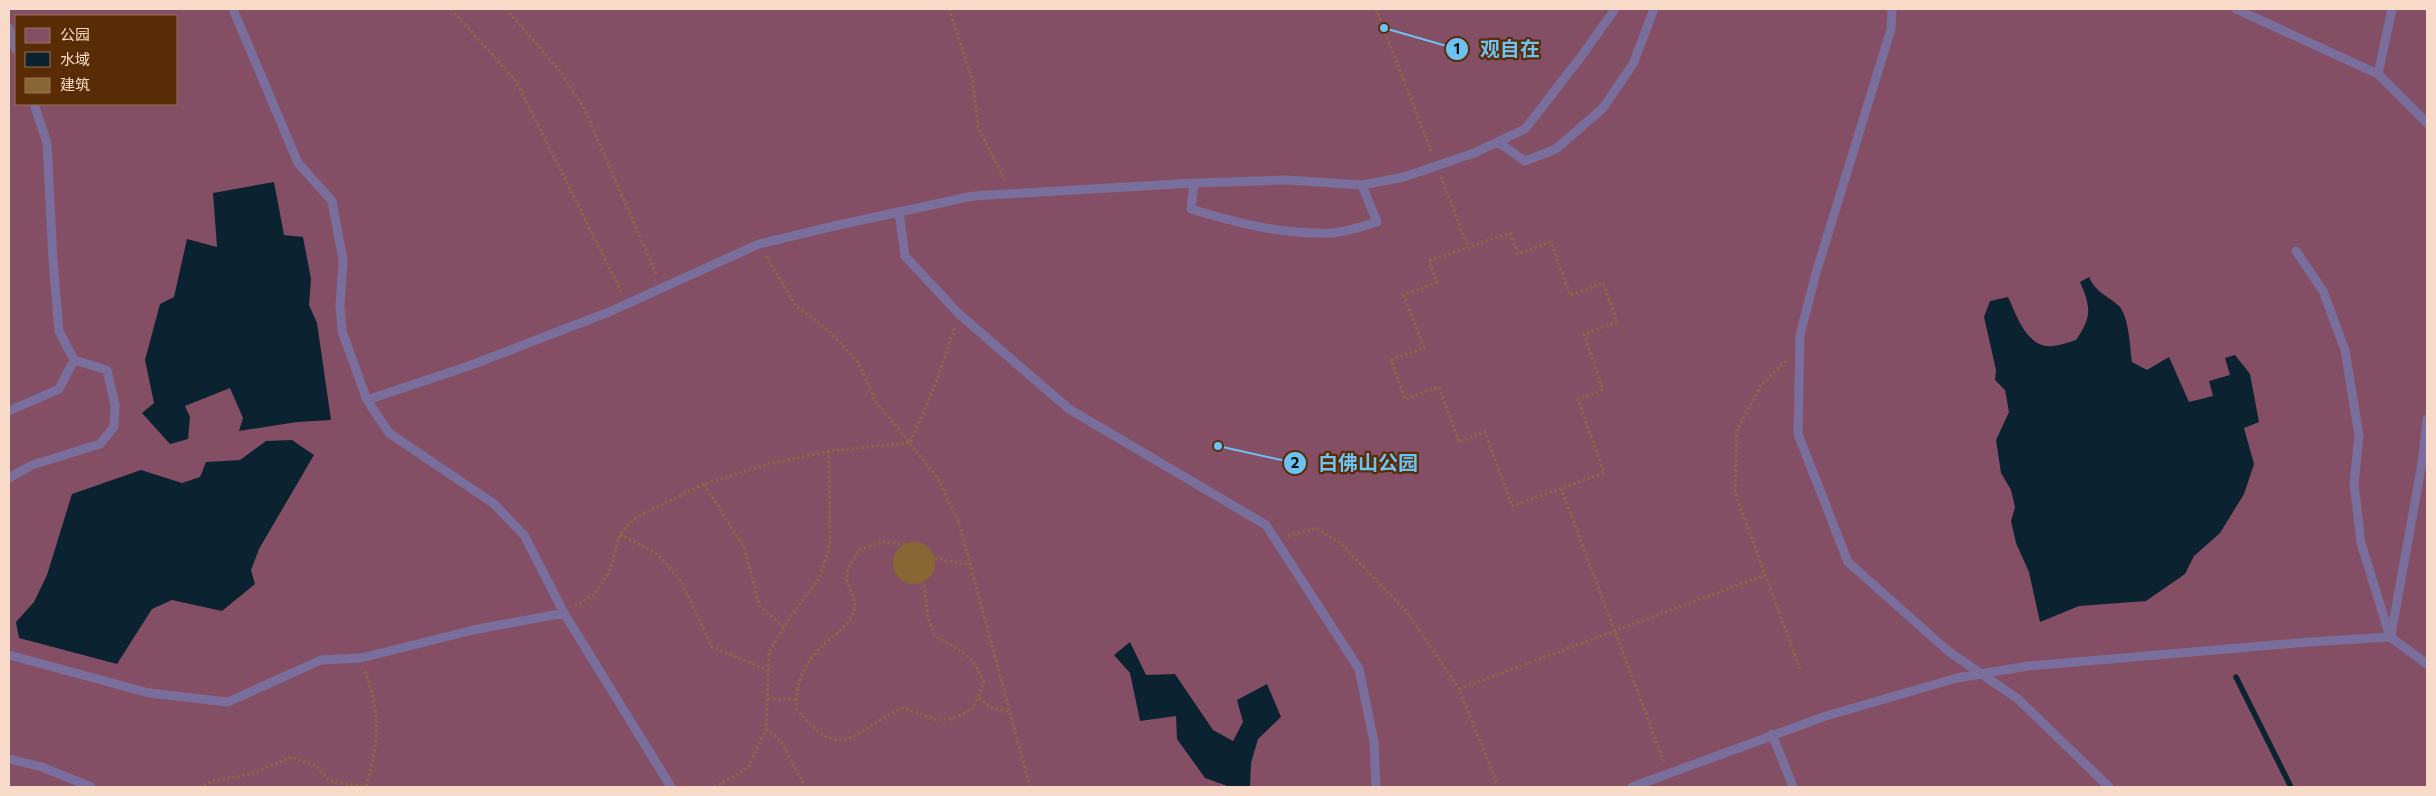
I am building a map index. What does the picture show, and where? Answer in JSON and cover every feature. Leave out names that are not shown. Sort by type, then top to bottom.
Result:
[{"type":"lane","points":[[233,9],[298,163],[332,201],[343,260],[340,306],[342,331],[366,400],[389,433],[493,503],[524,535],[564,613],[671,787]]},
{"type":"lane","points":[[366,400],[466,367],[627,304],[759,244],[973,196],[1194,183],[1287,180],[1362,185],[1404,177],[1498,142],[1524,129],[1580,58],[1615,9]]},
{"type":"lane","points":[[1498,142],[1525,161],[1556,149],[1603,108],[1633,64],[1654,9]]},
{"type":"lane","points":[[1892,9],[1891,28],[1816,273],[1800,335],[1798,434],[1848,562],[1948,651],[2018,699],[2109,787]]},
{"type":"lane","points":[[2236,9],[2378,74],[2427,123]]},
{"type":"lane","points":[[2378,74],[2392,9]]},
{"type":"lane","points":[[9,28],[15,47]]},
{"type":"lane","points":[[9,478],[32,465],[100,444],[114,427],[115,405],[107,370],[74,360],[59,331],[53,261],[47,143],[34,105]]},
{"type":"lane","points":[[1194,183],[1192,209],[1227,220],[1277,230],[1333,233],[1377,222],[1362,185]]},
{"type":"lane","points":[[899,212],[905,256],[959,314],[1069,409],[1266,525],[1359,669],[1374,742],[1376,787]]},
{"type":"lane","points":[[2296,251],[2323,291],[2345,350],[2359,436],[2354,483],[2361,543],[2390,637],[2427,664]]},
{"type":"lane","points":[[9,411],[59,389],[74,360]]},
{"type":"lane","points":[[2390,637],[2422,463],[2427,419]]},
{"type":"lane","points":[[9,655],[149,693],[228,702],[321,660],[361,658],[473,630],[564,613]]},
{"type":"lane","points":[[1632,787],[1772,734],[1957,678],[2028,666],[2390,637]]},
{"type":"lane","points":[[1772,734],[1793,787]]},
{"type":"lane","points":[[9,759],[42,767],[91,787]]},
{"type":"path","points":[[451,9],[516,81],[627,304]]},
{"type":"path","points":[[506,9],[560,70],[584,108],[662,288]]},
{"type":"path","points":[[949,9],[974,82],[978,127],[1012,194]]},
{"type":"path","points":[[1376,9],[1468,247]]},
{"type":"path","points":[[1510,233],[1518,254],[1551,242],[1570,295],[1603,283],[1617,322],[1584,334],[1603,390],[1578,399],[1604,473],[1512,506],[1484,432],[1459,442],[1438,387],[1405,399],[1391,360],[1424,348],[1404,295],[1437,282],[1429,261],[1468,247],[1510,233]]},
{"type":"path","points":[[759,244],[796,306],[829,330],[858,362],[875,400],[939,480],[959,523],[1030,787]]},
{"type":"path","points":[[910,443],[934,388],[959,314]]},
{"type":"path","points":[[1800,348],[1761,385],[1737,430],[1735,493],[1800,669]]},
{"type":"path","points":[[564,613],[594,595],[610,570],[620,534],[636,517],[704,484],[768,464],[828,451],[910,443]]},
{"type":"path","points":[[714,787],[748,768],[766,729],[769,652],[784,627],[820,577],[830,544],[828,451]]},
{"type":"path","points":[[704,484],[744,547],[760,608],[784,627]]},
{"type":"path","points":[[1562,488],[1668,774]]},
{"type":"path","points":[[1275,539],[1318,528],[1340,543],[1407,612],[1459,689],[1497,783]]},
{"type":"path","points":[[620,534],[657,554],[681,581],[712,647],[768,670]]},
{"type":"path","points":[[905,544],[882,542],[859,550],[850,563],[846,578],[854,598],[854,614],[842,629],[815,652],[803,670],[796,699],[796,708],[809,725],[824,737],[850,740],[902,708],[916,712],[934,722],[951,720],[973,710],[984,682],[978,667],[967,653],[934,635],[928,618],[924,582]]},
{"type":"path","points":[[935,558],[970,565]]},
{"type":"path","points":[[1459,689],[1765,574]]},
{"type":"path","points":[[199,787],[213,781],[250,774],[292,757],[316,766],[330,781],[366,787],[376,751],[376,717],[371,687],[361,658]]},
{"type":"path","points":[[979,698],[992,708],[1010,712]]},
{"type":"path","points":[[768,699],[796,699]]},
{"type":"path","points":[[766,729],[781,741],[805,787]]},
{"type":"green space","points":[[9,9],[2427,9],[2427,787],[9,787]]},
{"type":"water","points":[[274,182],[284,235],[303,237],[311,279],[309,305],[317,323],[331,420],[297,422],[239,431],[243,418],[230,388],[185,406],[190,417],[188,439],[170,444],[142,413],[154,403],[145,360],[160,304],[174,297],[187,239],[217,247],[213,193]]},
{"type":"water","points":[[2089,277],[2092,283],[2119,306],[2122,311],[2127,324],[2132,362],[2147,370],[2169,357],[2189,402],[2213,396],[2209,381],[2230,375],[2225,358],[2235,355],[2250,374],[2259,422],[2244,428],[2254,464],[2244,494],[2220,533],[2194,556],[2185,574],[2146,601],[2079,606],[2040,622],[2029,572],[2016,543],[2011,521],[2015,507],[2011,490],[2001,473],[1996,440],[2009,412],[2005,390],[1995,380],[1996,370],[1984,317],[1990,301],[2008,297],[2019,322],[2036,342],[2044,346],[2053,346],[2076,340],[2085,325],[2088,312],[2088,305],[2080,282]]},
{"type":"water","points":[[292,440],[314,455],[259,549],[251,570],[255,584],[222,611],[172,600],[152,609],[117,664],[19,638],[16,622],[34,602],[47,575],[72,494],[141,470],[182,483],[200,477],[206,462],[240,460],[266,441]]},
{"type":"water","points":[[1130,642],[1146,675],[1175,674],[1213,730],[1233,741],[1243,722],[1237,700],[1267,684],[1281,717],[1258,739],[1251,763],[1250,787],[1230,787],[1205,778],[1177,739],[1176,716],[1140,721],[1130,673],[1114,655]]},
{"type":"building","points":[[918,542],[926,545],[932,551],[935,563],[932,575],[926,581],[910,584],[902,581],[896,575],[893,559],[896,551],[902,545]]},
{"type":"waterway","points":[[2236,677],[2291,787]]},
{"type":"place","name":"观自在","points":[[1384,28]]},
{"type":"place","name":"白佛山公园","points":[[1218,446]]}]
